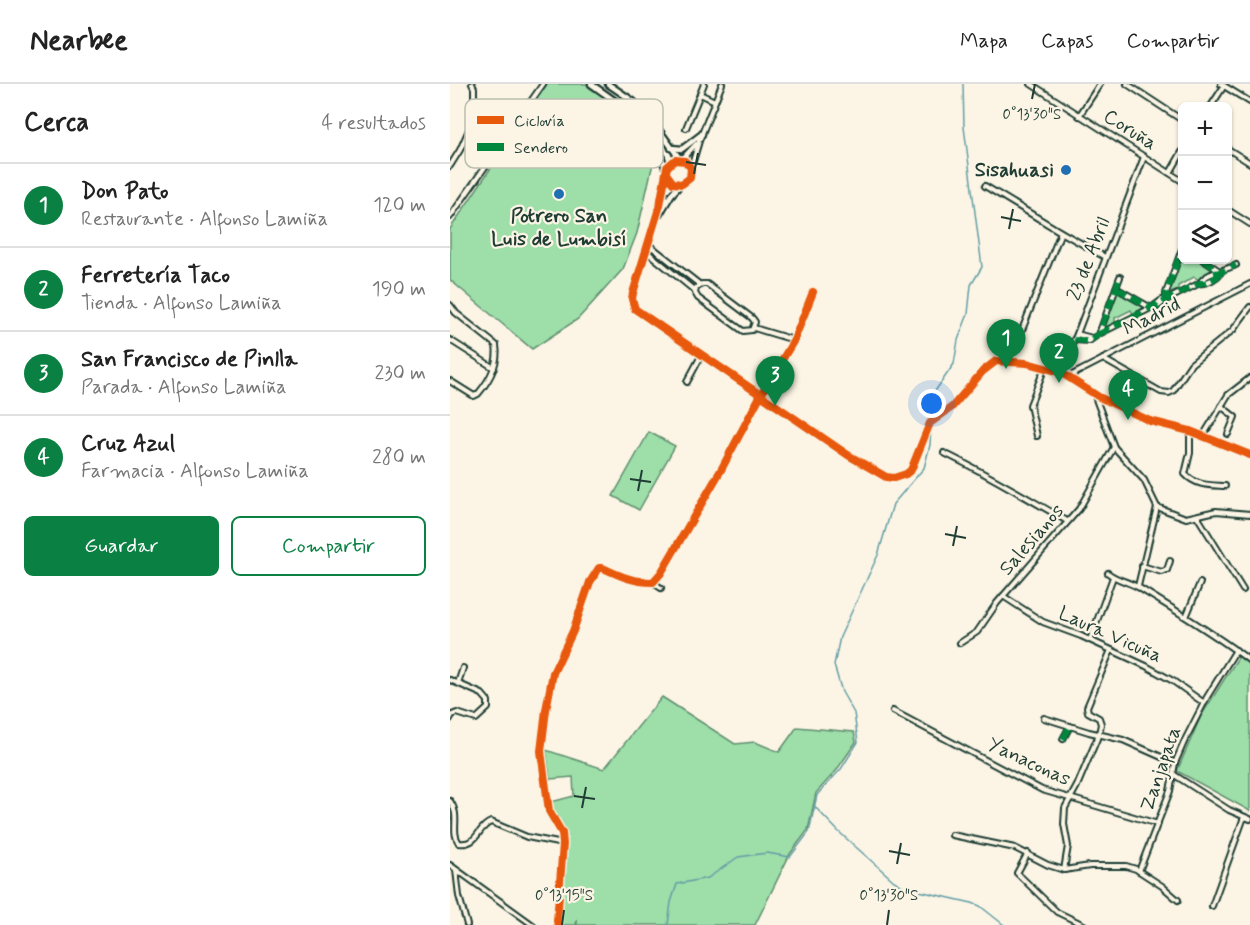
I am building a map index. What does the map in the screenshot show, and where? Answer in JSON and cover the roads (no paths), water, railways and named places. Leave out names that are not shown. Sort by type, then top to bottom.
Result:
[{"type":"street","points":[[472,84],[474,99]]},
{"type":"street","points":[[532,99],[543,84]]},
{"type":"street","points":[[591,84],[612,99]]},
{"type":"street","points":[[608,84],[628,99]]},
{"type":"street","points":[[686,128],[704,84]]},
{"type":"street","points":[[651,234],[666,203],[690,178],[699,141],[722,84]]},
{"type":"street","name":"Coruña","points":[[1031,84],[1178,178]]},
{"type":"street","points":[[1079,116],[1100,84]]},
{"type":"street","points":[[1127,84],[1178,117]]},
{"type":"street","points":[[1213,102],[1223,85],[1250,102]]},
{"type":"street","points":[[700,94],[715,101]]},
{"type":"street","points":[[671,148],[682,149],[702,135]]},
{"type":"street","points":[[663,138],[691,168]]},
{"type":"street","points":[[450,166],[465,139]]},
{"type":"street","points":[[699,141],[681,159],[670,162],[633,293],[635,309],[761,397],[848,455],[886,477],[894,478],[910,470],[932,421],[952,406],[983,371],[996,361],[1027,363],[1060,372],[1094,393],[1150,421],[1190,431],[1250,455]]},
{"type":"street","points":[[1232,152],[1250,163]]},
{"type":"street","points":[[1170,173],[1180,156]]},
{"type":"street","name":"23 de Abril","points":[[1060,372],[1077,334],[1144,157]]},
{"type":"street","points":[[663,164],[673,183],[682,184]]},
{"type":"street","points":[[450,217],[484,168]]},
{"type":"street","points":[[986,186],[1106,257]]},
{"type":"street","points":[[1232,213],[1250,224]]},
{"type":"street","points":[[1022,330],[1061,232]]},
{"type":"street","points":[[646,251],[695,291],[698,298],[743,331],[748,332],[754,328],[755,322],[752,318],[707,284],[699,284],[648,244]]},
{"type":"street","points":[[1166,300],[1166,293],[1178,260]]},
{"type":"street","points":[[1209,264],[1221,272]]},
{"type":"street","points":[[1074,340],[1085,342],[1162,300],[1200,283],[1202,279],[1236,265]]},
{"type":"street","points":[[1099,334],[1120,277]]},
{"type":"street","points":[[695,291],[699,284]]},
{"type":"street","name":"Madrid","points":[[1068,377],[1250,284]]},
{"type":"street","points":[[1116,288],[1151,308]]},
{"type":"street","points":[[653,582],[661,573],[794,340],[813,292]]},
{"type":"street","points":[[450,305],[456,313],[496,345],[497,359],[482,390],[474,396],[450,381]]},
{"type":"street","points":[[1102,359],[1161,392],[1173,392],[1197,357],[1233,330],[1250,307]]},
{"type":"street","points":[[754,328],[794,340]]},
{"type":"street","points":[[1077,334],[1092,338]]},
{"type":"street","points":[[450,340],[494,368]]},
{"type":"street","points":[[687,382],[701,356]]},
{"type":"street","points":[[1037,436],[1030,405],[1045,367]]},
{"type":"street","points":[[1203,436],[1230,392],[1250,378]]},
{"type":"street","points":[[1094,393],[1114,447],[1144,480],[1157,507],[1138,586]]},
{"type":"street","points":[[1221,406],[1235,417],[1228,434]]},
{"type":"street","points":[[1190,431],[1190,453],[1186,477],[1198,483],[1225,486]]},
{"type":"street","name":"Salesianos","points":[[960,643],[977,632],[1002,596],[1079,509],[1114,447]]},
{"type":"street","points":[[944,453],[976,468],[1067,521]]},
{"type":"street","points":[[1157,507],[1186,518],[1216,511],[1250,514]]},
{"type":"street","points":[[1197,516],[1243,590]]},
{"type":"street","points":[[1142,566],[1162,572],[1167,570],[1170,561]]},
{"type":"street","points":[[558,925],[562,832],[549,812],[541,752],[553,673],[573,631],[590,582],[599,568],[626,579],[653,582],[661,588]]},
{"type":"street","points":[[1108,573],[1138,586],[1250,661]]},
{"type":"street","points":[[1090,640],[1113,577]]},
{"type":"street","points":[[1186,617],[1200,583]]},
{"type":"street","name":"Laura Vicuña","points":[[1002,596],[1043,622],[1090,640],[1173,681],[1204,703]]},
{"type":"street","points":[[1064,870],[1068,846],[1064,816],[1067,803],[1099,734],[1099,718],[1088,712],[1087,707],[1111,650]]},
{"type":"street","name":"Zanjapata","points":[[1139,871],[1170,791],[1175,764],[1204,703],[1236,650]]},
{"type":"street","points":[[458,683],[463,668]]},
{"type":"street","points":[[450,680],[482,694],[488,701],[488,708],[476,719],[457,713],[450,719]]},
{"type":"street","name":"Yanaconas","points":[[893,711],[1042,790],[1158,824]]},
{"type":"street","points":[[1044,718],[1123,740],[1175,764]]},
{"type":"street","points":[[1063,739],[1070,726]]},
{"type":"street","points":[[1173,774],[1228,810],[1250,819]]},
{"type":"street","points":[[450,801],[455,808],[454,837],[459,843],[469,843],[475,840],[485,824],[491,822],[527,837],[563,844]]},
{"type":"street","points":[[1212,906],[1244,817]]},
{"type":"street","points":[[952,835],[1000,843],[1064,870],[1126,867],[1139,871],[1178,900]]},
{"type":"street","points":[[1028,853],[1017,873],[1057,912],[1084,925]]},
{"type":"street","points":[[450,865],[533,925]]},
{"type":"street","points":[[456,870],[459,896],[467,925]]},
{"type":"waterway","points":[[932,419],[933,394],[954,364],[958,340],[968,314],[971,285],[982,267],[964,127],[963,84]]},
{"type":"waterway","points":[[668,925],[671,902],[677,884],[708,878],[738,857],[767,853],[790,857],[809,832],[817,795],[841,769],[858,742],[854,713],[842,692],[834,665],[840,637],[878,555],[893,504],[924,468],[930,445],[931,427]]},
{"type":"waterway","points":[[815,807],[839,832],[894,881],[906,888],[980,906],[1004,925]]},
{"type":"place","name":"Sisahuasi","points":[[1066,170]]},
{"type":"place","name":"Potrero San Luis de Lumbisí","points":[[559,194]]},
{"type":"place","name":"Don Pato","points":[[1006,369]]},
{"type":"place","name":"Ferretería Taco","points":[[1059,383]]},
{"type":"place","name":"San Francisco de Pinlla","points":[[775,406]]},
{"type":"place","name":"Cruz Azul","points":[[1128,420]]}]
